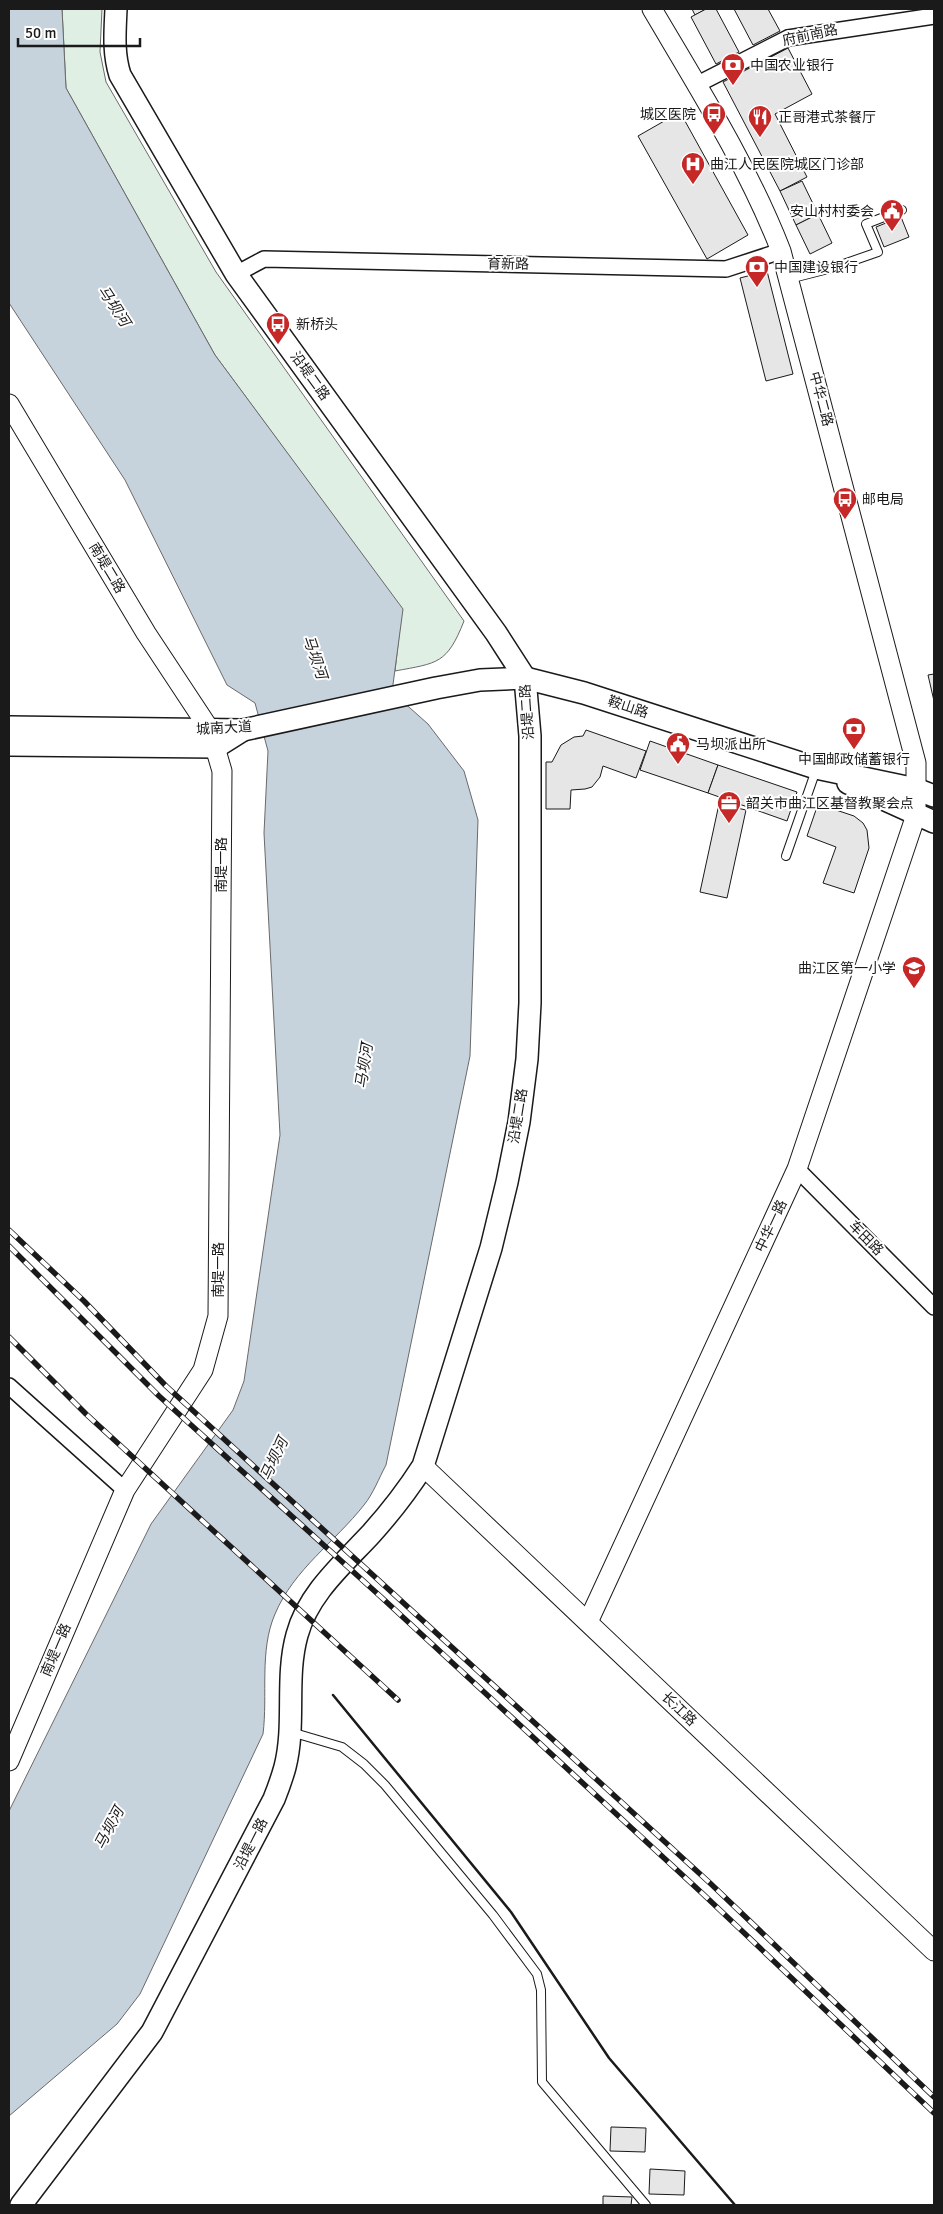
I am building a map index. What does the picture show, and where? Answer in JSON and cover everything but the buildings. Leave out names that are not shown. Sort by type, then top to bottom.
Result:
[{"type":"main road","name":"沿堤二路","points":[[116,9],[114,45],[120,75],[236,274],[496,633],[524,678],[530,736],[530,1003],[527,1059],[519,1122],[491,1248],[424,1466]]},
{"type":"main road","name":"鞍山路","points":[[436,688],[480,680],[524,678],[584,692],[816,768],[925,792]]},
{"type":"main road","name":"城南大道","points":[[9,728],[213,739],[243,730],[436,688]]},
{"type":"main road","points":[[9,745],[213,739]]},
{"type":"main road","name":"鞍山路","points":[[816,768],[925,818]]},
{"type":"main road","name":"沿堤一路","points":[[21,2205],[152,2032],[274,1799],[286,1766],[292,1663],[297,1634],[309,1606],[327,1581],[405,1494],[424,1466]]},
{"type":"street","name":"中华二路","points":[[652,9],[754,192],[781,251],[925,792],[925,818]]},
{"type":"street","name":"府前南路","points":[[696,85],[788,38],[934,16]]},
{"type":"street","name":"育新路","points":[[236,274],[264,259],[726,269],[781,251]]},
{"type":"street","name":"南堤二路","points":[[9,404],[146,633],[213,739]]},
{"type":"street","name":"南堤一路","points":[[9,1761],[125,1490],[203,1370],[218,1316],[222,771],[213,739]]},
{"type":"street","name":"中华一路","points":[[588,1622],[797,1169],[925,818]]},
{"type":"street","name":"车田路","points":[[797,1169],[934,1307]]},
{"type":"street","points":[[9,1386],[125,1490]]},
{"type":"street","name":"长江路","points":[[424,1466],[934,1951]]},
{"type":"lane","points":[[789,279],[832,268],[878,252],[866,224],[902,210]]},
{"type":"lane","points":[[786,856],[816,768]]},
{"type":"lane","points":[[289,1731],[342,1747],[364,1764],[385,1785],[498,1922],[537,1974],[540,1990],[542,2082],[646,2205]]},
{"type":"green space","points":[[62,9],[102,9],[100,52],[106,82],[216,272],[464,621],[452,646],[439,659],[422,666],[395,671],[402,609],[215,355],[66,88]]},
{"type":"water","name":"马坝河","points":[[9,9],[62,9],[66,88],[215,355],[403,609],[392,692],[428,724],[464,771],[478,820],[470,1056],[386,1465],[367,1501],[304,1569],[283,1598],[275,1614],[270,1628],[265,1658],[263,1734],[140,1994],[117,2024],[9,2116],[9,1811],[151,1524],[233,1410],[244,1381],[280,1135],[264,833],[268,751],[255,703],[227,685],[125,480],[9,303]]},
{"type":"railway","points":[[9,1230],[84,1301],[166,1386],[711,1884],[934,2097]]},
{"type":"railway","points":[[9,1246],[159,1396],[380,1596],[703,1894],[934,2113]]},
{"type":"railway","points":[[9,1337],[86,1414],[398,1700]]},
{"type":"wall","points":[[333,1695],[511,1912],[609,2058],[735,2205]]},
{"type":"place","name":"中国农业银行","points":[[733,86]]},
{"type":"place","name":"城区医院","points":[[714,135]]},
{"type":"place","name":"正哥港式茶餐厅","points":[[760,138]]},
{"type":"place","name":"曲江人民医院城区门诊部","points":[[693,185]]},
{"type":"place","name":"安山村村委会","points":[[892,232]]},
{"type":"place","name":"中国建设银行","points":[[757,288]]},
{"type":"place","name":"新桥头","points":[[278,345]]},
{"type":"place","name":"邮电局","points":[[845,520]]},
{"type":"place","name":"中国邮政储蓄银行","points":[[854,750]]},
{"type":"place","name":"马坝派出所","points":[[678,765]]},
{"type":"place","name":"韶关市曲江区基督教聚会点","points":[[729,824]]},
{"type":"place","name":"曲江区第一小学","points":[[914,989]]}]
